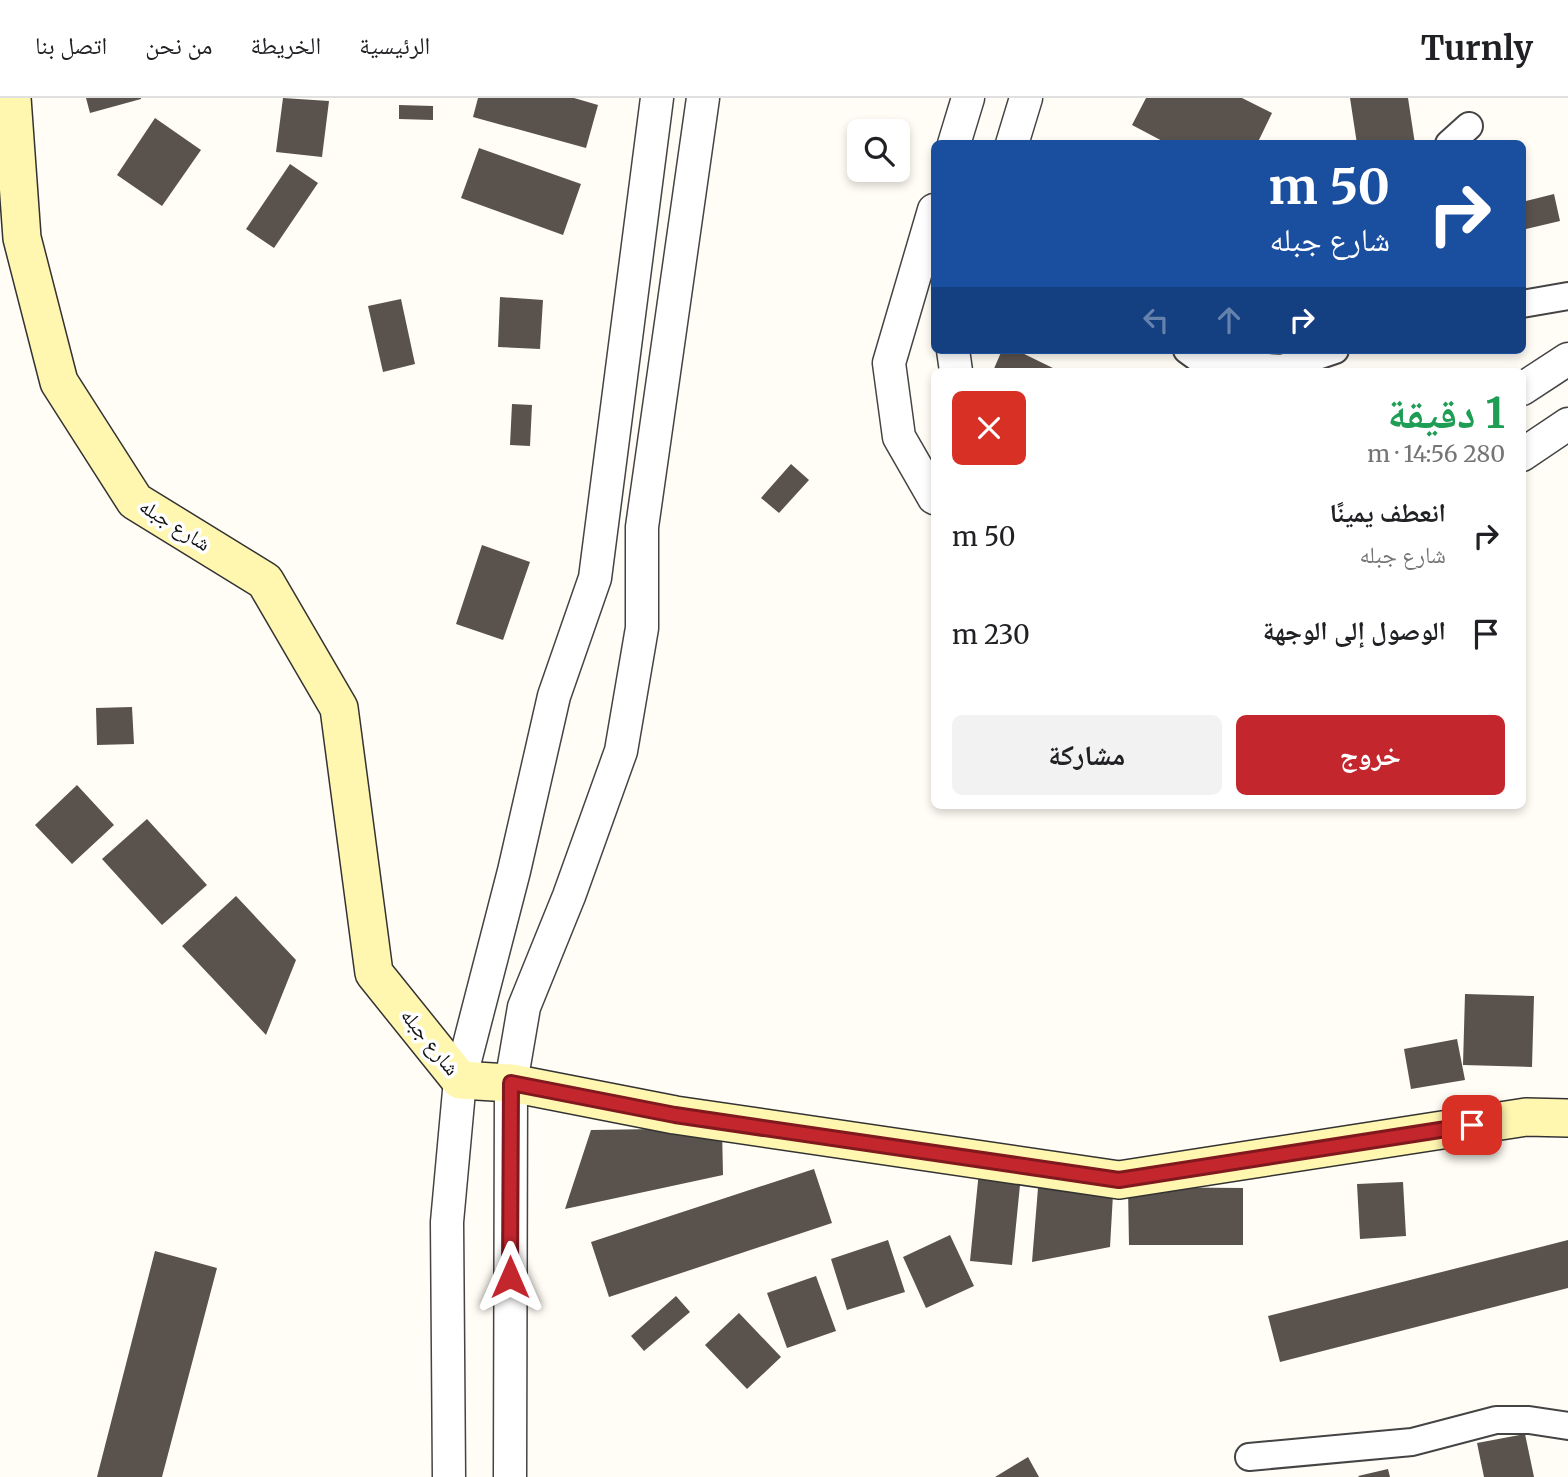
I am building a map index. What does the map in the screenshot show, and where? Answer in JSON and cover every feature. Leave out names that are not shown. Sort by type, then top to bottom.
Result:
[{"type":"main road","name":"شارع جبله","points":[[12,98],[22,238],[59,382],[135,501],[265,581],[339,708],[374,973],[460,1080],[511,1083],[675,1115],[1119,1180],[1526,1117],[1568,1118]]},
{"type":"street","points":[[449,1477],[447,1222],[460,1080],[514,871],[554,696],[595,578],[657,98]]},
{"type":"street","points":[[510,1477],[511,1083],[524,1007],[569,895],[621,751],[642,628],[642,527],[703,98]]},
{"type":"street","points":[[955,140],[968,98]]},
{"type":"street","points":[[1013,140],[1026,98]]},
{"type":"street","points":[[1453,140],[1469,126]]},
{"type":"street","points":[[931,220],[889,363],[899,437],[931,493]]},
{"type":"street","points":[[1526,303],[1568,296]]},
{"type":"street","points":[[1193,354],[1205,363],[1282,368],[1323,354]]},
{"type":"street","points":[[1526,385],[1568,359]]},
{"type":"street","points":[[1526,451],[1568,424]]},
{"type":"street","points":[[1249,1457],[1412,1442],[1496,1420],[1529,1420],[1568,1426]]},
{"type":"building","points":[[86,98],[141,98],[141,99],[90,113]]},
{"type":"building","points":[[283,98],[329,101],[322,157],[276,152]]},
{"type":"building","points":[[478,98],[574,98],[598,105],[586,148],[473,117]]},
{"type":"building","points":[[1146,98],[1242,98],[1272,113],[1259,140],[1160,140],[1132,125]]},
{"type":"building","points":[[1350,98],[1408,98],[1414,140],[1356,140]]},
{"type":"building","points":[[399,105],[433,106],[433,120],[399,119]]},
{"type":"building","points":[[155,118],[201,150],[162,206],[117,175]]},
{"type":"building","points":[[479,148],[581,184],[563,235],[461,198]]},
{"type":"building","points":[[290,164],[318,183],[274,248],[246,229]]},
{"type":"building","points":[[1554,194],[1560,221],[1526,229],[1526,201]]},
{"type":"building","points":[[500,297],[543,300],[540,349],[498,347]]},
{"type":"building","points":[[401,299],[415,364],[383,372],[368,306]]},
{"type":"building","points":[[1000,354],[1024,354],[1053,368],[994,368]]},
{"type":"building","points":[[512,404],[532,405],[530,446],[510,445]]},
{"type":"building","points":[[791,464],[809,480],[779,513],[761,498]]},
{"type":"building","points":[[482,545],[530,562],[503,640],[456,624]]},
{"type":"building","points":[[132,707],[134,744],[97,745],[96,708]]},
{"type":"building","points":[[77,785],[114,825],[72,864],[35,825]]},
{"type":"building","points":[[147,819],[207,885],[162,925],[102,859]]},
{"type":"building","points":[[236,896],[296,960],[266,1035],[182,946]]},
{"type":"building","points":[[1465,994],[1534,996],[1532,1067],[1463,1065]]},
{"type":"building","points":[[1457,1039],[1465,1080],[1411,1089],[1404,1049]]},
{"type":"building","points":[[722,1128],[723,1175],[565,1209],[591,1130]]},
{"type":"building","points":[[814,1169],[832,1223],[609,1297],[591,1242]]},
{"type":"building","points":[[979,1171],[1021,1175],[1012,1265],[970,1261]]},
{"type":"building","points":[[1403,1182],[1406,1236],[1360,1239],[1357,1184]]},
{"type":"building","points":[[1128,1187],[1243,1188],[1243,1245],[1129,1245]]},
{"type":"building","points":[[1038,1188],[1113,1194],[1110,1247],[1032,1262]]},
{"type":"building","points":[[950,1235],[974,1286],[926,1308],[903,1257]]},
{"type":"building","points":[[888,1240],[905,1292],[847,1310],[831,1259]]},
{"type":"building","points":[[1568,1240],[1568,1288],[1280,1362],[1268,1316]]},
{"type":"building","points":[[155,1251],[217,1268],[162,1477],[97,1477]]},
{"type":"building","points":[[816,1276],[836,1331],[787,1348],[767,1293]]},
{"type":"building","points":[[676,1296],[690,1312],[644,1351],[631,1336]]},
{"type":"building","points":[[739,1313],[781,1357],[747,1389],[705,1345]]},
{"type":"building","points":[[1525,1434],[1534,1477],[1484,1477],[1477,1443]]},
{"type":"building","points":[[1028,1457],[1039,1477],[995,1477]]},
{"type":"building","points":[[1388,1469],[1390,1477],[1358,1476]]},
{"type":"route","points":[[510,1277],[511,1083],[675,1115],[1119,1180],[1472,1125]]}]
